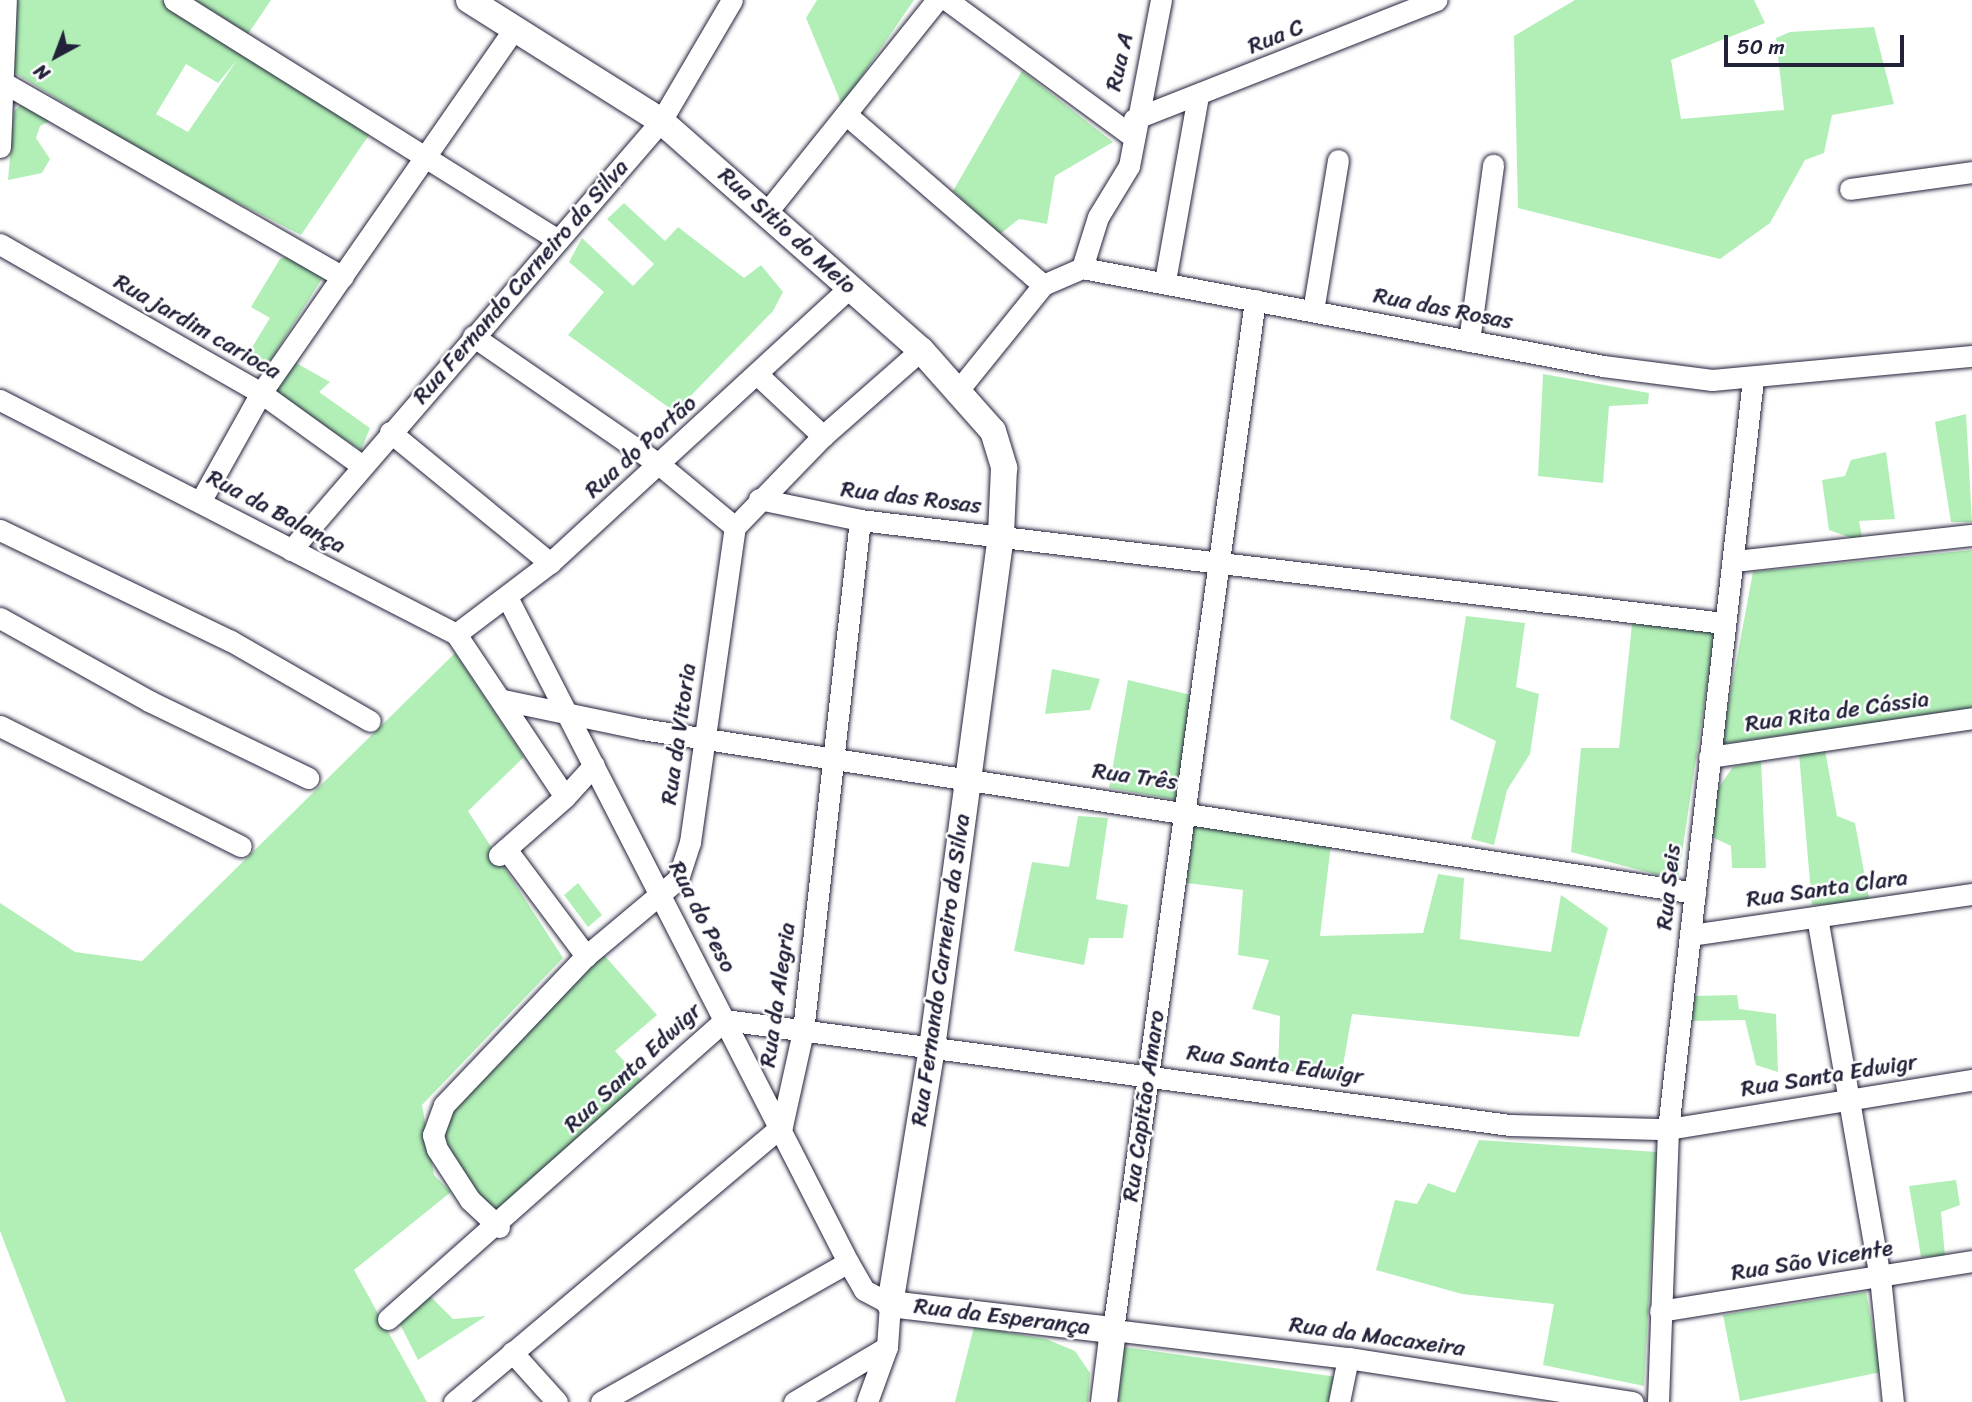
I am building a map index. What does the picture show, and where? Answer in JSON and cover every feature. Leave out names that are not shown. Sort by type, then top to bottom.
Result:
[{"type":"street","points":[[0,146],[6,84],[2,24],[6,0]]},
{"type":"street","points":[[174,0],[432,156],[558,240]]},
{"type":"street","name":"Rua Sitio do Meio","points":[[469,0],[661,121],[767,212],[960,388],[1002,450],[1001,535]]},
{"type":"street","name":"Rua Fernando Carneiro da Silva","points":[[291,550],[361,465],[661,121],[732,0]]},
{"type":"street","points":[[767,212],[848,116],[937,0]]},
{"type":"street","points":[[947,0],[1132,127]]},
{"type":"street","name":"Rua A","points":[[1082,268],[1098,216],[1129,166],[1132,127],[1161,0]]},
{"type":"street","name":"Rua C","points":[[1132,127],[1198,95],[1436,0]]},
{"type":"street","points":[[200,502],[261,393],[432,156],[515,28]]},
{"type":"street","points":[[6,84],[343,277]]},
{"type":"street","points":[[1166,281],[1198,95]]},
{"type":"street","points":[[848,116],[1043,285]]},
{"type":"street","points":[[1313,311],[1338,160]]},
{"type":"street","points":[[1469,341],[1493,165]]},
{"type":"street","points":[[1850,189],[1972,172]]},
{"type":"street","name":"Rua jardim carioca","points":[[0,244],[261,393],[361,465]]},
{"type":"street","points":[[960,388],[1043,285],[1082,268]]},
{"type":"street","name":"Rua das Rosas","points":[[1082,268],[1166,281],[1603,366],[1753,379],[1972,356]]},
{"type":"street","name":"Rua do Portão","points":[[456,634],[550,563],[759,376],[850,287]]},
{"type":"street","name":"Rua Capitão Amaro","points":[[1104,1402],[1255,300]]},
{"type":"street","points":[[473,336],[660,466],[735,527],[759,499],[823,436],[921,350]]},
{"type":"street","points":[[759,376],[823,436]]},
{"type":"street","name":"Rua Seis","points":[[1658,1402],[1668,1129],[1724,623],[1735,561],[1753,379]]},
{"type":"street","name":"Rua da Balança","points":[[0,400],[456,634],[503,700],[565,797]]},
{"type":"street","points":[[390,432],[550,563]]},
{"type":"street","name":"Rua das Rosas","points":[[759,499],[860,520],[1724,623]]},
{"type":"street","name":"Rua da Alegria","points":[[782,1126],[803,1031],[836,757],[860,520]]},
{"type":"street","name":"Rua da Vitoria","points":[[499,1227],[470,1200],[438,1149],[433,1135],[444,1105],[586,956],[661,896],[685,863],[735,527]]},
{"type":"street","points":[[0,530],[231,641],[370,721]]},
{"type":"street","name":"Rua Fernando Carneiro da Silva","points":[[867,1402],[887,1347],[890,1304],[932,1048],[1001,535]]},
{"type":"street","points":[[1735,561],[1972,535]]},
{"type":"street","name":"Rua do Peso","points":[[507,597],[782,1126],[848,1262],[864,1290],[890,1304]]},
{"type":"street","points":[[0,618],[149,701],[308,778]]},
{"type":"street","points":[[503,700],[568,714]]},
{"type":"street","name":"Rua Três","points":[[568,714],[704,738],[1187,811],[1695,893]]},
{"type":"street","name":"Rua Rita de Cássia","points":[[1709,757],[1972,718]]},
{"type":"street","points":[[0,726],[241,846]]},
{"type":"street","points":[[586,956],[502,852],[565,797],[594,765]]},
{"type":"street","name":"Rua Santa Clara","points":[[1690,935],[1972,894]]},
{"type":"street","points":[[1817,917],[1880,1277],[1893,1402]]},
{"type":"street","name":"Rua Santa Edwigr","points":[[388,1319],[499,1227],[725,1020],[932,1048],[1149,1073],[1510,1125],[1668,1129],[1972,1080]]},
{"type":"street","points":[[454,1402],[782,1126]]},
{"type":"street","name":"Rua São Vicente","points":[[1660,1311],[1972,1261]]},
{"type":"street","points":[[601,1402],[848,1262]]},
{"type":"street","name":"Rua da Esperança","points":[[890,1304],[1113,1330]]},
{"type":"street","name":"Rua da Macaxeira","points":[[1113,1330],[1348,1358],[1633,1402]]},
{"type":"street","points":[[793,1402],[887,1347]]},
{"type":"street","points":[[512,1352],[557,1402]]},
{"type":"street","points":[[1339,1402],[1348,1358]]},
{"type":"green space","points":[[0,0],[161,0],[369,135],[301,235],[168,167],[10,70]],"holes":[[[237,60],[188,132],[156,114],[186,64],[218,83]]]},
{"type":"green space","points":[[195,0],[271,0],[248,34]]},
{"type":"green space","points":[[817,0],[914,0],[842,105],[806,18]]},
{"type":"green space","points":[[1575,0],[1754,0],[1765,23],[1671,60],[1681,119],[1784,110],[1776,38],[1790,32],[1874,27],[1894,104],[1832,115],[1824,153],[1805,160],[1770,223],[1720,259],[1518,208],[1514,36]]},
{"type":"green space","points":[[1022,71],[1113,142],[1055,176],[1047,224],[1019,219],[1000,234],[953,191]]},
{"type":"green space","points":[[22,104],[55,118],[40,126],[36,138],[50,159],[42,173],[8,180],[14,111]]},
{"type":"green space","points":[[624,203],[665,241],[678,227],[744,278],[761,265],[783,292],[773,311],[675,412],[568,335],[604,292],[569,262],[582,238],[633,286],[654,264],[607,219]]},
{"type":"green space","points":[[289,256],[323,277],[262,374],[243,362],[270,318],[251,307],[280,259]]},
{"type":"green space","points":[[291,360],[330,382],[319,392],[370,428],[361,450],[269,390]]},
{"type":"green space","points":[[1543,374],[1649,393],[1648,404],[1609,406],[1603,483],[1538,476]]},
{"type":"green space","points":[[1966,414],[1972,522],[1951,522],[1935,422]]},
{"type":"green space","points":[[1886,452],[1895,519],[1859,521],[1863,542],[1829,530],[1822,480],[1845,476],[1851,460]]},
{"type":"green space","points":[[1972,550],[1972,709],[1721,744],[1753,572]]},
{"type":"green space","points":[[1466,616],[1525,623],[1516,687],[1539,694],[1530,754],[1507,790],[1494,845],[1471,839],[1496,741],[1450,719]]},
{"type":"green space","points":[[1632,624],[1715,631],[1678,880],[1571,852],[1581,748],[1619,748]]},
{"type":"green space","points":[[455,653],[524,757],[468,811],[563,958],[422,1105],[434,1175],[451,1192],[354,1270],[427,1402],[66,1402],[0,1231],[0,903],[75,952],[142,961]]},
{"type":"green space","points":[[1052,669],[1100,679],[1090,710],[1045,714]]},
{"type":"green space","points":[[1128,680],[1195,696],[1178,800],[1109,788]]},
{"type":"green space","points":[[1825,750],[1837,816],[1855,823],[1870,904],[1812,905],[1799,754]]},
{"type":"green space","points":[[1761,761],[1766,868],[1732,868],[1731,846],[1712,837],[1716,791],[1733,767]]},
{"type":"green space","points":[[1078,816],[1108,818],[1096,899],[1128,905],[1123,938],[1089,938],[1084,965],[1014,951],[1032,862],[1069,867]]},
{"type":"green space","points":[[1194,822],[1331,844],[1320,936],[1423,933],[1438,874],[1464,878],[1460,939],[1551,952],[1561,895],[1608,928],[1579,1037],[1352,1014],[1340,1083],[1278,1068],[1280,1016],[1252,1009],[1269,960],[1238,955],[1243,890],[1187,883]]},
{"type":"green space","points":[[578,883],[602,915],[588,927],[564,895]]},
{"type":"green space","points":[[604,955],[657,1015],[615,1051],[643,1082],[499,1213],[471,1192],[444,1136],[452,1104]]},
{"type":"green space","points":[[1737,995],[1739,1009],[1776,1014],[1778,1072],[1756,1065],[1745,1020],[1692,1021],[1693,996]]},
{"type":"green space","points":[[1479,1140],[1657,1152],[1644,1386],[1543,1365],[1554,1304],[1462,1294],[1376,1270],[1395,1200],[1417,1204],[1428,1183],[1455,1193]]},
{"type":"green space","points":[[1956,1180],[1960,1205],[1941,1212],[1945,1256],[1921,1257],[1909,1186]]},
{"type":"green space","points":[[1866,1292],[1881,1372],[1740,1401],[1723,1315]]},
{"type":"green space","points":[[427,1293],[453,1319],[486,1316],[418,1360],[397,1318]]},
{"type":"green space","points":[[974,1327],[1046,1339],[1075,1351],[1090,1373],[1088,1402],[955,1402]]},
{"type":"green space","points":[[1124,1347],[1337,1377],[1332,1402],[1118,1402]]}]
